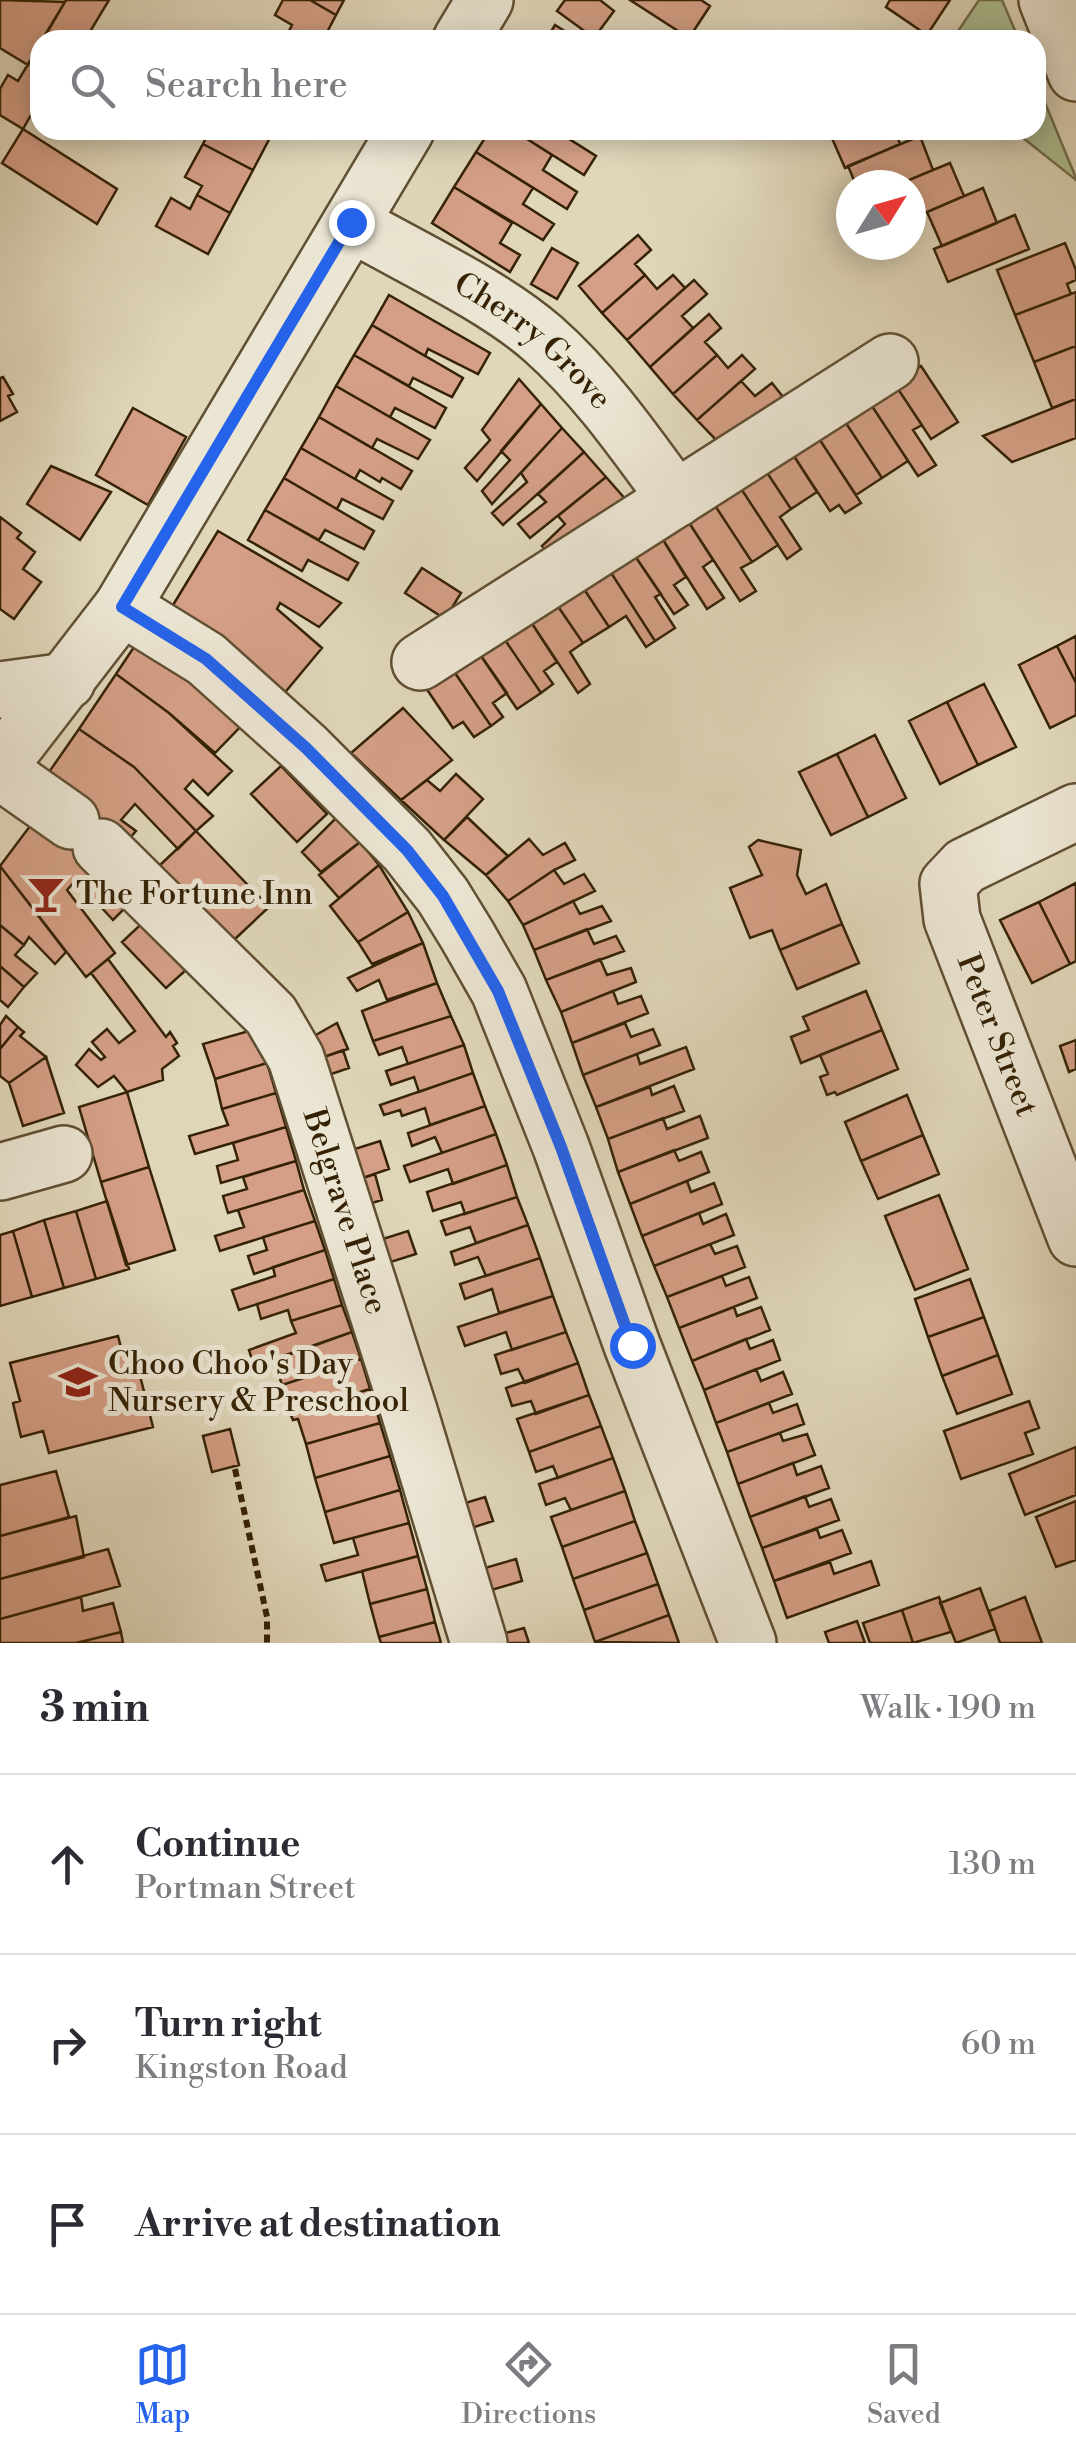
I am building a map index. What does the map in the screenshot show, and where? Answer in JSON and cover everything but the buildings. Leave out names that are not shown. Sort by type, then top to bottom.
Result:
[{"type":"street","points":[[466,30],[484,0]]},
{"type":"street","points":[[1048,0],[1076,72]]},
{"type":"street","points":[[0,768],[122,607],[400,140]]},
{"type":"street","name":"Cherry Grove","points":[[351,222],[481,297],[542,338],[608,406],[676,500]]},
{"type":"street","points":[[420,662],[890,362]]},
{"type":"street","points":[[122,607],[206,659],[306,748],[407,850],[467,934],[498,991],[554,1130],[745,1642]]},
{"type":"street","points":[[0,690],[67,680]]},
{"type":"street","name":"Belgrave Place","points":[[0,768],[86,834],[271,1015],[296,1058],[479,1643]]},
{"type":"street","name":"Peter Street","points":[[1076,812],[965,866],[948,884],[952,919],[1076,1238]]},
{"type":"path","points":[[234,1469],[267,1617],[267,1643]]},
{"type":"green space","points":[[979,0],[1002,0],[1015,30],[959,30]]},
{"type":"green space","points":[[1046,106],[1076,180],[1026,140],[1046,140]]},
{"type":"place","name":"The Fortune Inn","points":[[46,894]]},
{"type":"place","name":"Choo Choo's Day Nursery & Preschool","points":[[78,1382]]},
{"type":"route","points":[[351,222],[122,607],[206,659],[306,748],[407,850],[443,896],[498,991],[561,1147],[632,1345]]}]
